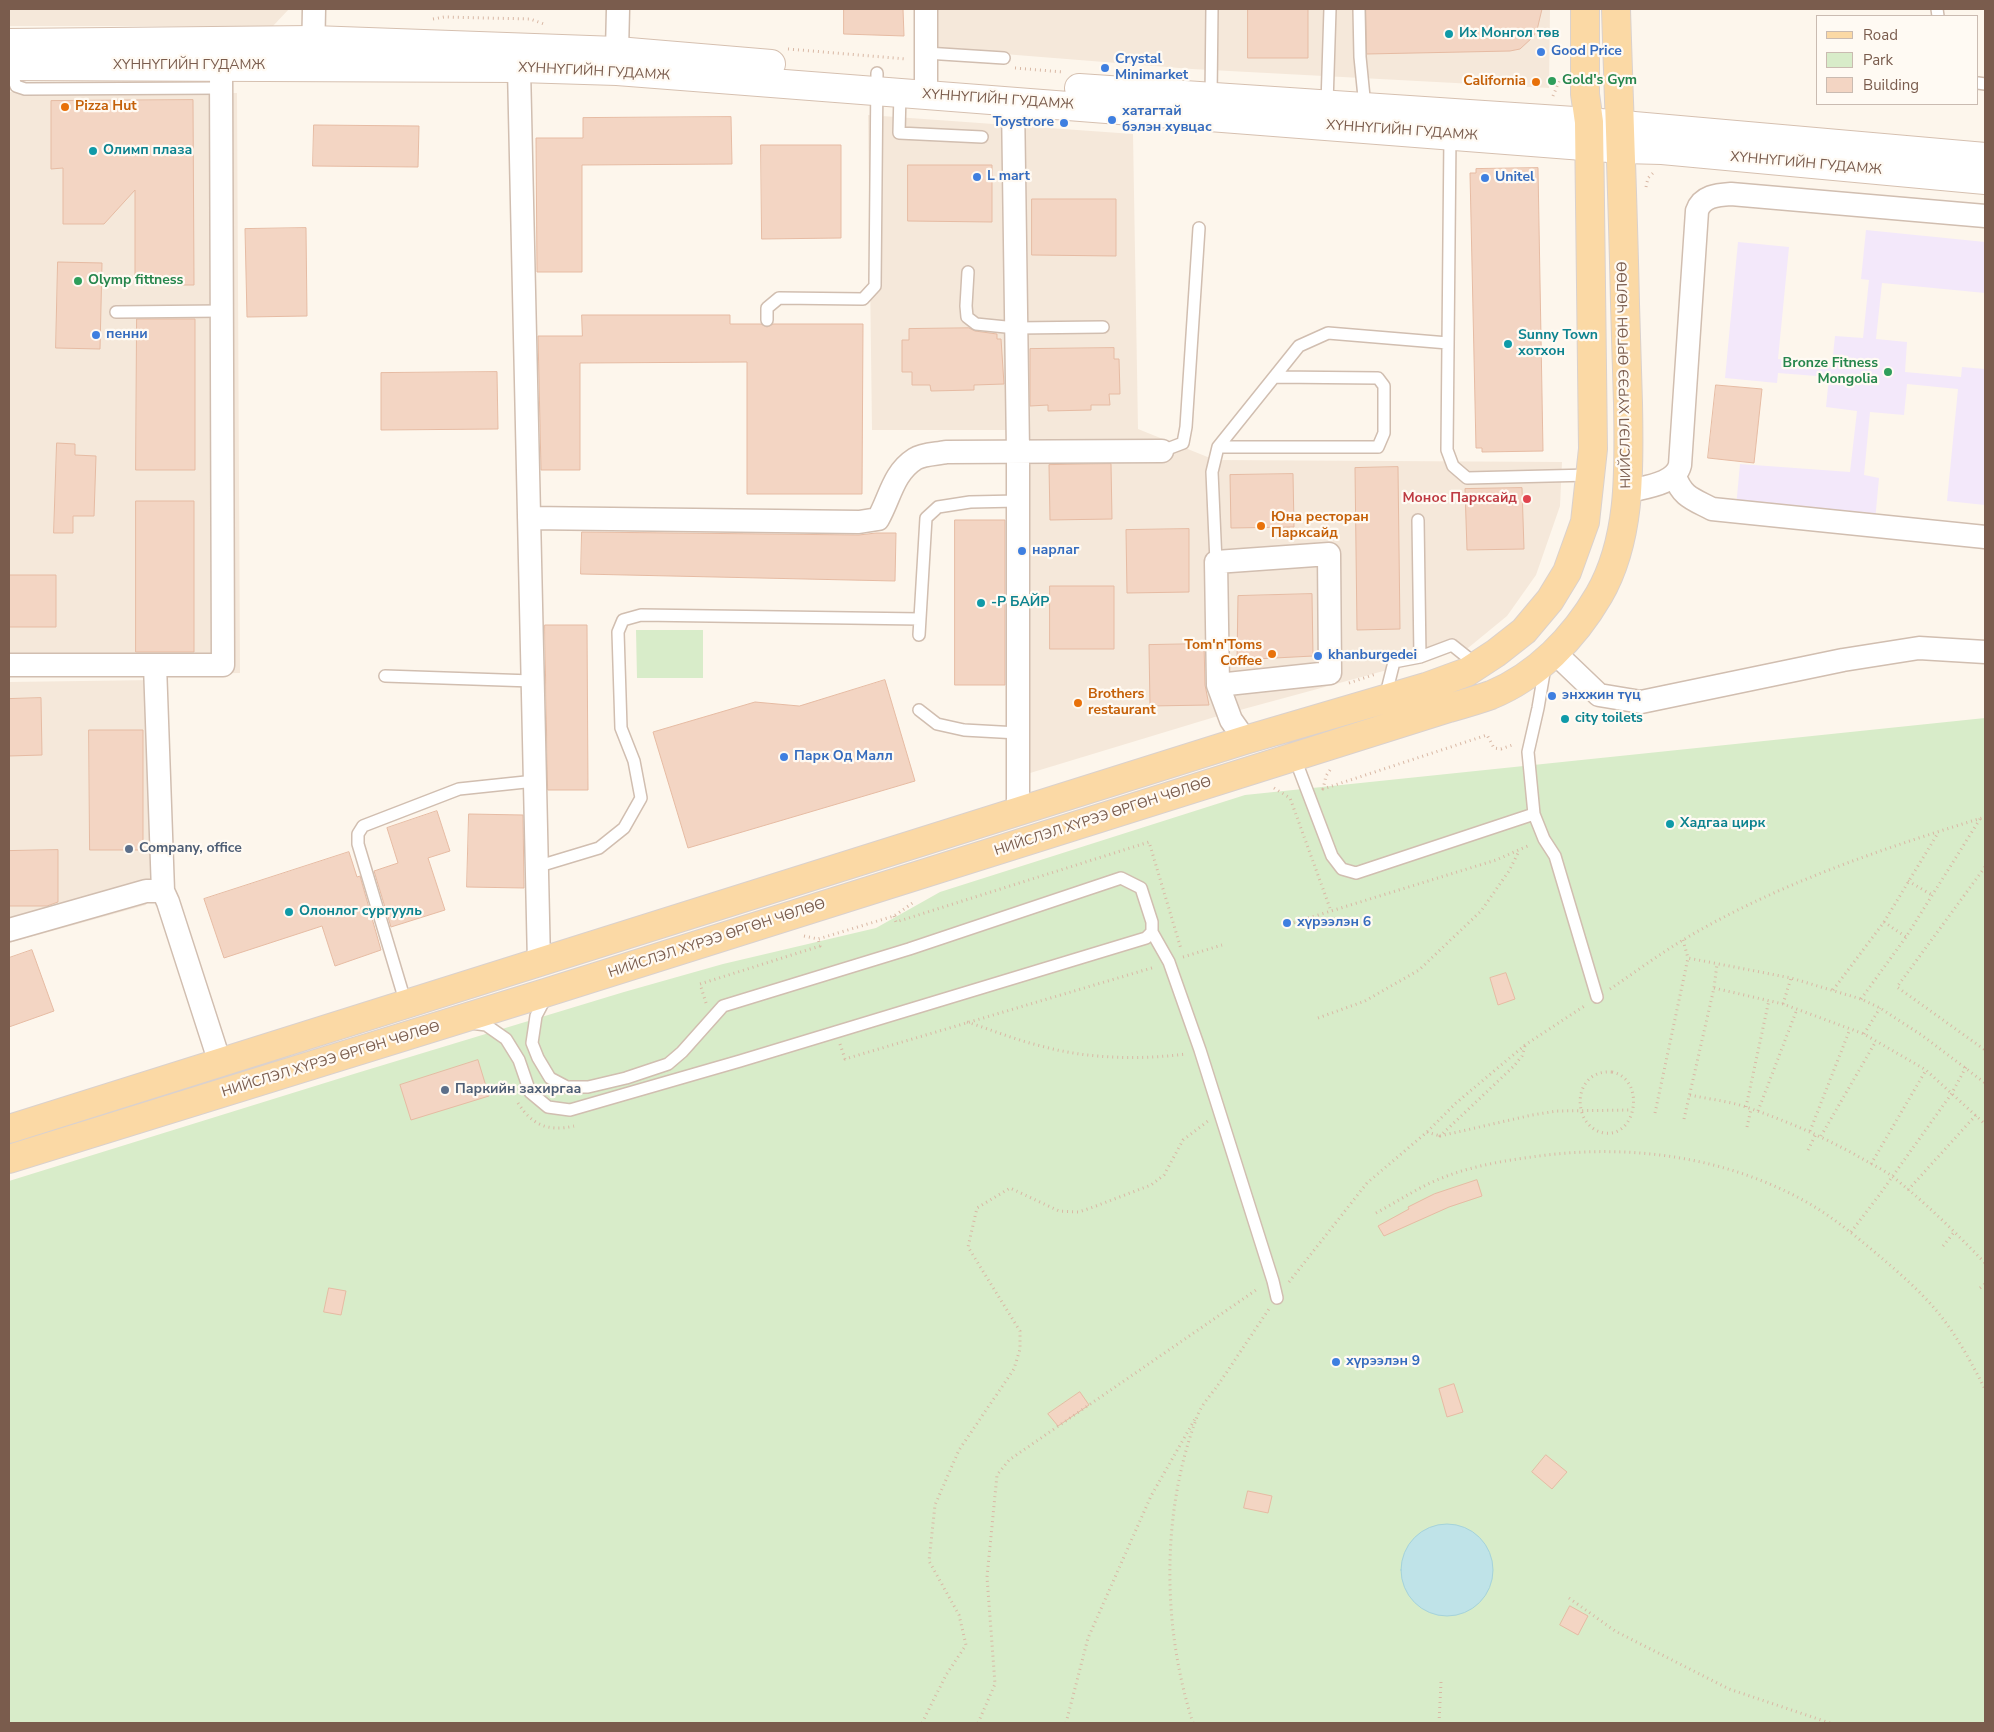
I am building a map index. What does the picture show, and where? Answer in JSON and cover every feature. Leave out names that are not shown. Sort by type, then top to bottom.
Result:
[{"type":"main road","points":[[9,1130],[1245,740],[1426,687],[1467,672],[1477,665],[1524,631],[1550,600],[1567,572],[1585,522],[1593,449],[1589,134],[1585,94],[1584,9]]},
{"type":"main road","name":"НИЙСЛЭЛ ХҮРЭЭ ӨРГӨН ЧӨЛӨӨ","points":[[9,1160],[1491,694],[1520,679],[1550,657],[1577,627],[1599,594],[1615,556],[1625,513],[1629,446],[1616,9]]},
{"type":"main road","name":"ХҮННҮГИЙН ГУДАМЖ","points":[[9,43],[313,40],[617,51],[905,80],[1211,107],[1621,137],[1985,157]]},
{"type":"main road","name":"ХҮННҮГИЙН ГУДАМЖ","points":[[9,66],[221,77],[313,67],[518,68],[905,80],[1013,102],[1211,107],[1327,104],[1365,118],[1450,135],[1589,134]]},
{"type":"main road","name":"ХҮННҮГИЙН ГУДАМЖ","points":[[1621,137],[1662,150],[1985,180]]},
{"type":"main road","points":[[989,821],[998,850]]},
{"type":"main road","points":[[261,1050],[270,1078]]},
{"type":"street","points":[[313,67],[314,9]]},
{"type":"street","points":[[617,51],[618,9]]},
{"type":"street","points":[[905,80],[926,9]]},
{"type":"street","points":[[518,68],[539,963]]},
{"type":"street","points":[[9,665],[223,665],[221,77]]},
{"type":"street","points":[[1013,102],[1018,451],[1018,812]]},
{"type":"street","points":[[1626,492],[1665,481],[1675,476],[1681,462],[1697,210],[1702,202],[1713,196],[1731,194],[1985,216]]},
{"type":"street","points":[[529,518],[859,522],[878,519],[897,475],[916,458],[946,452],[1162,451]]},
{"type":"street","points":[[1675,476],[1679,489],[1687,497],[1712,509],[1985,536]]},
{"type":"street","points":[[1218,686],[1330,674],[1329,554],[1216,562],[1218,686],[1232,720],[1245,740]]},
{"type":"street","points":[[1550,657],[1598,694],[1622,700],[1641,702],[1842,660],[1890,652],[1919,648],[1985,652]]},
{"type":"street","points":[[155,665],[162,891],[171,912],[220,1063]]},
{"type":"street","points":[[9,930],[146,891],[162,891]]},
{"type":"lane","points":[[1211,107],[1212,9]]},
{"type":"lane","points":[[1327,104],[1330,9]]},
{"type":"lane","points":[[1359,9],[1360,57],[1365,118]]},
{"type":"lane","points":[[905,80],[1004,58]]},
{"type":"lane","points":[[905,80],[899,133],[982,137]]},
{"type":"lane","points":[[767,320],[767,308],[779,298],[863,299],[875,286],[905,80]]},
{"type":"lane","points":[[1450,135],[1447,450],[1452,466],[1467,478],[1590,474]]},
{"type":"lane","points":[[1162,451],[1183,443],[1186,427],[1199,228]]},
{"type":"lane","points":[[968,272],[967,317],[976,324],[1016,328],[1103,327]]},
{"type":"lane","points":[[116,312],[223,311]]},
{"type":"lane","points":[[1216,562],[1212,472],[1218,447],[1299,346],[1328,333],[1448,343]]},
{"type":"lane","points":[[1218,447],[1378,447],[1384,433],[1384,386],[1378,378],[1274,377]]},
{"type":"lane","points":[[919,635],[926,518],[938,507],[970,502],[1018,501]]},
{"type":"lane","points":[[1418,520],[1420,657]]},
{"type":"lane","points":[[536,867],[600,848],[624,828],[641,798],[634,761],[621,728],[618,632],[623,620],[641,615],[920,620]]},
{"type":"lane","points":[[1384,699],[1394,662],[1420,657],[1452,645],[1477,665]]},
{"type":"lane","points":[[1550,657],[1528,752],[1534,814],[1544,839],[1555,856],[1597,997]]},
{"type":"lane","points":[[385,676],[532,681]]},
{"type":"lane","points":[[919,710],[937,724],[964,730],[1018,733]]},
{"type":"lane","points":[[1294,756],[1332,856],[1342,869],[1356,873],[1534,814]]},
{"type":"lane","points":[[406,1004],[358,844],[358,834],[362,826],[459,789],[535,781]]},
{"type":"lane","points":[[548,992],[536,1016],[532,1043],[538,1058],[550,1078],[567,1087],[588,1088],[668,1064],[682,1052],[723,1006],[908,949],[1121,878],[1141,888],[1152,922],[1152,932],[1170,962],[1220,1107],[1277,1298]]},
{"type":"lane","points":[[457,1020],[486,1025],[506,1040],[519,1060],[530,1092],[548,1107],[570,1110],[1146,938],[1152,932]]},
{"type":"path","points":[[1345,684],[1392,669]]},
{"type":"path","points":[[1335,764],[1326,776],[1323,789],[1487,735],[1494,748],[1501,749],[1517,743]]},
{"type":"path","points":[[1066,1723],[1088,1638],[1151,1496],[1197,1415],[1277,1298],[1367,1183],[1426,1132],[1456,1103],[1526,1045],[1683,940],[1744,908],[1861,858],[1985,817]]},
{"type":"path","points":[[1861,999],[1906,937],[1980,819]]},
{"type":"path","points":[[1833,990],[1884,922],[1939,832]]},
{"type":"path","points":[[894,916],[896,922],[1149,842],[1183,958]]},
{"type":"path","points":[[1318,1018],[1365,1001],[1419,970],[1481,911],[1509,871],[1519,851]]},
{"type":"path","points":[[1985,867],[1897,987],[1985,1050]]},
{"type":"path","points":[[1908,881],[1932,895]]},
{"type":"path","points":[[1289,924],[1331,910]]},
{"type":"path","points":[[1884,922],[1906,937]]},
{"type":"path","points":[[1655,1113],[1688,958],[1683,940]]},
{"type":"path","points":[[1192,1053],[1152,1058],[1092,1056],[1042,1046],[967,1022],[1222,945]]},
{"type":"path","points":[[1688,958],[1791,978],[1861,999],[1880,1008],[1966,1067],[1985,1083]]},
{"type":"path","points":[[1684,1119],[1714,988],[1717,964]]},
{"type":"path","points":[[1783,1004],[1791,978]]},
{"type":"path","points":[[1714,988],[1797,1008],[1864,1034],[1926,1070],[1985,1124]]},
{"type":"path","points":[[1746,1107],[1769,1000]]},
{"type":"path","points":[[1758,1111],[1797,1008]]},
{"type":"path","points":[[1864,1034],[1880,1008]]},
{"type":"path","points":[[1810,1131],[1850,1029]]},
{"type":"path","points":[[1821,1136],[1876,1041]]},
{"type":"path","points":[[1440,1136],[1514,1066],[1522,1056],[1526,1045]]},
{"type":"path","points":[[1851,1232],[1952,1093],[1966,1067]]},
{"type":"path","points":[[1871,1164],[1926,1070]]},
{"type":"path","points":[[1608,1072],[1617,1073],[1629,1082],[1632,1090],[1632,1110],[1625,1126],[1617,1131],[1608,1133],[1598,1131],[1588,1124],[1581,1110],[1580,1094],[1583,1085],[1594,1075],[1608,1072]]},
{"type":"path","points":[[1690,1095],[1758,1111],[1821,1136],[1871,1164],[1892,1176],[1954,1231],[1985,1263]]},
{"type":"path","points":[[922,1723],[946,1675],[966,1645],[960,1615],[929,1561],[935,1506],[958,1450],[1014,1369],[1020,1350],[1020,1331],[968,1247],[977,1208],[1010,1188],[1059,1211],[1079,1212],[1151,1185],[1164,1175],[1183,1140],[1212,1118],[1220,1107]]},
{"type":"path","points":[[1747,1127],[1751,1109]]},
{"type":"path","points":[[1426,1132],[1440,1136],[1537,1114],[1581,1110],[1632,1110]]},
{"type":"path","points":[[1908,1190],[1976,1115]]},
{"type":"path","points":[[1808,1150],[1816,1134]]},
{"type":"path","points":[[1376,1212],[1433,1182],[1462,1171],[1493,1163],[1555,1154],[1618,1151],[1681,1158],[1741,1174],[1800,1198],[1851,1232],[1895,1270],[1935,1308],[1985,1389]]},
{"type":"path","points":[[1943,1246],[1954,1231]]},
{"type":"path","points":[[978,1723],[995,1684],[988,1577],[997,1475],[1009,1460],[1263,1285],[1273,1281]]},
{"type":"path","points":[[1980,1288],[1985,1284]]},
{"type":"path","points":[[1193,1723],[1174,1648],[1170,1594],[1177,1486],[1197,1415]]},
{"type":"path","points":[[1570,1598],[1615,1631],[1729,1689],[1830,1723]]},
{"type":"path","points":[[1439,1723],[1441,1682]]},
{"type":"shaded area","points":[[9,9],[289,9],[273,26],[9,26]]},
{"type":"shaded area","points":[[915,9],[1550,9],[1549,88],[1192,69],[916,47]]},
{"type":"shaded area","points":[[9,92],[237,93],[240,673],[9,677]]},
{"type":"shaded area","points":[[868,115],[1133,134],[1138,429],[1215,460],[1562,462],[1560,506],[1536,575],[1507,616],[1468,648],[1218,716],[1007,780],[1009,430],[872,430]]},
{"type":"shaded area","points":[[1866,230],[1985,242],[1985,293],[1882,283],[1876,339],[1907,342],[1905,372],[1961,377],[1962,367],[1985,369],[1985,505],[1947,501],[1958,389],[1907,384],[1904,415],[1870,412],[1864,475],[1879,478],[1875,521],[1736,507],[1740,464],[1850,472],[1857,411],[1826,407],[1829,377],[1778,373],[1777,383],[1725,378],[1738,242],[1789,247],[1778,359],[1832,365],[1835,336],[1863,338],[1869,280],[1861,279]]},
{"type":"shaded area","points":[[156,680],[155,871],[146,905],[9,943],[9,682]]},
{"type":"green space","points":[[636,630],[703,630],[703,678],[637,678]]},
{"type":"green space","points":[[1985,718],[1985,1723],[9,1723],[9,1181],[624,992],[723,964],[876,928],[940,892],[1245,795]]},
{"type":"water","points":[[1447,1524],[1465,1527],[1480,1537],[1490,1552],[1493,1570],[1490,1588],[1480,1603],[1465,1613],[1447,1616],[1429,1613],[1414,1603],[1404,1588],[1401,1570],[1404,1552],[1414,1537],[1429,1527]]},
{"type":"building","points":[[844,9],[903,9],[904,36],[844,34]]},
{"type":"building","points":[[1248,9],[1308,9],[1308,58],[1248,58]]},
{"type":"building","name":"Их Монгол төв","points":[[1366,9],[1542,9],[1537,30],[1533,37],[1520,49],[1510,51],[1367,54]]},
{"type":"building","points":[[193,100],[194,285],[135,285],[135,190],[104,224],[63,224],[63,168],[51,169],[51,101]]},
{"type":"building","points":[[731,117],[732,164],[582,165],[582,272],[537,272],[536,138],[583,138],[583,118]]},
{"type":"building","points":[[314,125],[419,126],[418,167],[313,166]]},
{"type":"building","points":[[761,145],[841,145],[841,238],[762,239]]},
{"type":"building","points":[[908,165],[992,165],[992,222],[908,221]]},
{"type":"building","name":"Sunny Town хотхон","points":[[1538,168],[1543,451],[1482,452],[1482,448],[1476,448],[1470,173],[1476,173],[1476,169]]},
{"type":"building","points":[[1032,199],[1116,199],[1116,256],[1032,255]]},
{"type":"building","points":[[306,228],[307,316],[247,317],[245,229]]},
{"type":"building","points":[[58,262],[102,263],[100,349],[56,348]]},
{"type":"building","points":[[582,315],[730,315],[730,324],[761,324],[767,327],[773,324],[863,324],[862,494],[747,494],[747,362],[580,363],[580,470],[541,470],[538,336],[582,336]]},
{"type":"building","points":[[137,319],[195,319],[195,470],[136,470]]},
{"type":"building","points":[[969,328],[975,331],[997,334],[997,339],[1001,339],[1004,384],[974,385],[974,390],[931,391],[930,385],[912,385],[912,372],[902,372],[902,340],[909,340],[909,329]]},
{"type":"building","points":[[1114,348],[1114,359],[1119,359],[1120,394],[1109,394],[1110,405],[1091,405],[1091,410],[1048,411],[1048,405],[1030,406],[1030,349]]},
{"type":"building","points":[[497,372],[498,429],[381,430],[381,373]]},
{"type":"building","points":[[1716,385],[1762,389],[1754,463],[1708,458]]},
{"type":"building","points":[[57,443],[75,444],[75,455],[96,456],[94,516],[73,516],[73,533],[54,533]]},
{"type":"building","points":[[1111,464],[1112,519],[1050,520],[1049,465]]},
{"type":"building","points":[[1398,467],[1400,629],[1357,630],[1355,468]]},
{"type":"building","points":[[1293,474],[1294,527],[1231,528],[1230,475]]},
{"type":"building","points":[[1522,488],[1524,549],[1467,550],[1465,489]]},
{"type":"building","points":[[136,501],[194,501],[194,652],[136,652]]},
{"type":"building","name":"-Р БАЙР","points":[[955,520],[1005,520],[1005,685],[955,685]]},
{"type":"building","points":[[1189,529],[1189,592],[1127,593],[1126,530]]},
{"type":"building","points":[[582,532],[859,535],[896,533],[895,581],[581,574]]},
{"type":"building","points":[[9,575],[56,575],[56,627],[9,627]]},
{"type":"building","points":[[1050,586],[1114,586],[1114,649],[1050,649]]},
{"type":"building","points":[[1312,594],[1313,656],[1237,660],[1238,596]]},
{"type":"building","points":[[545,625],[587,625],[588,790],[548,790]]},
{"type":"building","points":[[1204,644],[1205,685],[1209,705],[1150,706],[1149,645]]},
{"type":"building","name":"Парк Од Малл","points":[[885,680],[915,781],[688,848],[653,732],[755,702],[799,706]]},
{"type":"building","points":[[41,698],[42,755],[9,756],[9,699]]},
{"type":"building","points":[[89,730],[143,730],[143,850],[90,850]]},
{"type":"building","points":[[437,811],[450,851],[428,858],[445,910],[391,927],[374,871],[398,863],[387,828]]},
{"type":"building","points":[[469,814],[523,815],[524,888],[467,887]]},
{"type":"building","points":[[58,850],[58,902],[47,906],[9,906],[9,851]]},
{"type":"building","name":"Олонлог сургууль","points":[[349,852],[357,877],[360,876],[381,950],[335,966],[322,926],[224,958],[204,899]]},
{"type":"building","points":[[32,950],[54,1011],[9,1027],[9,958]]},
{"type":"building","points":[[1506,973],[1515,999],[1498,1005],[1490,978]]},
{"type":"building","name":"Паркийн захиргаа","points":[[478,1060],[489,1096],[411,1120],[400,1085]]},
{"type":"building","points":[[1477,1180],[1482,1196],[1449,1207],[1384,1236],[1378,1226],[1409,1209],[1408,1207],[1434,1194]]},
{"type":"building","points":[[329,1288],[346,1291],[341,1315],[324,1312]]},
{"type":"building","points":[[1454,1384],[1463,1412],[1447,1417],[1439,1389]]},
{"type":"building","points":[[1080,1392],[1089,1405],[1058,1426],[1048,1414]]},
{"type":"building","points":[[1546,1455],[1567,1472],[1552,1489],[1532,1472]]},
{"type":"building","points":[[1248,1491],[1272,1496],[1268,1513],[1244,1508]]},
{"type":"building","points":[[1570,1606],[1588,1616],[1578,1635],[1560,1625]]},
{"type":"place","name":"Их Монгол төв","points":[[1449,34]]},
{"type":"place","name":"Good Price","points":[[1541,52]]},
{"type":"place","name":"Crystal Minimarket","points":[[1105,68]]},
{"type":"place","name":"Gold's Gym","points":[[1552,81]]},
{"type":"place","name":"California","points":[[1536,82]]},
{"type":"place","name":"Pizza Hut","points":[[65,107]]},
{"type":"place","name":"хатагтай бэлэн хувцас","points":[[1112,120]]},
{"type":"place","name":"Toystrore","points":[[1064,123]]},
{"type":"place","name":"Олимп плаза","points":[[93,151]]},
{"type":"place","name":"L mart","points":[[977,177]]},
{"type":"place","name":"Unitel","points":[[1485,178]]},
{"type":"place","name":"Olymp fittness","points":[[78,281]]},
{"type":"place","name":"пенни","points":[[96,335]]},
{"type":"place","name":"Sunny Town хотхон","points":[[1508,344]]},
{"type":"place","name":"Bronze Fitness Mongolia","points":[[1888,372]]},
{"type":"place","name":"Монос Парксайд","points":[[1527,499]]},
{"type":"place","name":"Юна ресторан Парксайд","points":[[1261,526]]},
{"type":"place","name":"нарлаг","points":[[1022,551]]},
{"type":"place","name":"-Р БАЙР","points":[[981,603]]},
{"type":"place","name":"Tom'n'Toms Coffee","points":[[1272,654]]},
{"type":"place","name":"khanburgedei","points":[[1318,656]]},
{"type":"place","name":"энхжин түц","points":[[1552,696]]},
{"type":"place","name":"Brothers restaurant","points":[[1078,703]]},
{"type":"place","name":"city toilets","points":[[1565,719]]},
{"type":"place","name":"Парк Од Малл","points":[[784,757]]},
{"type":"place","name":"Хадгаа цирк","points":[[1670,824]]},
{"type":"place","name":"Company, office","points":[[129,849]]},
{"type":"place","name":"Олонлог сургууль","points":[[289,912]]},
{"type":"place","name":"хүрээлэн 6","points":[[1287,923]]},
{"type":"place","name":"Паркийн захиргаа","points":[[445,1090]]},
{"type":"place","name":"хүрээлэн 9","points":[[1336,1362]]}]
